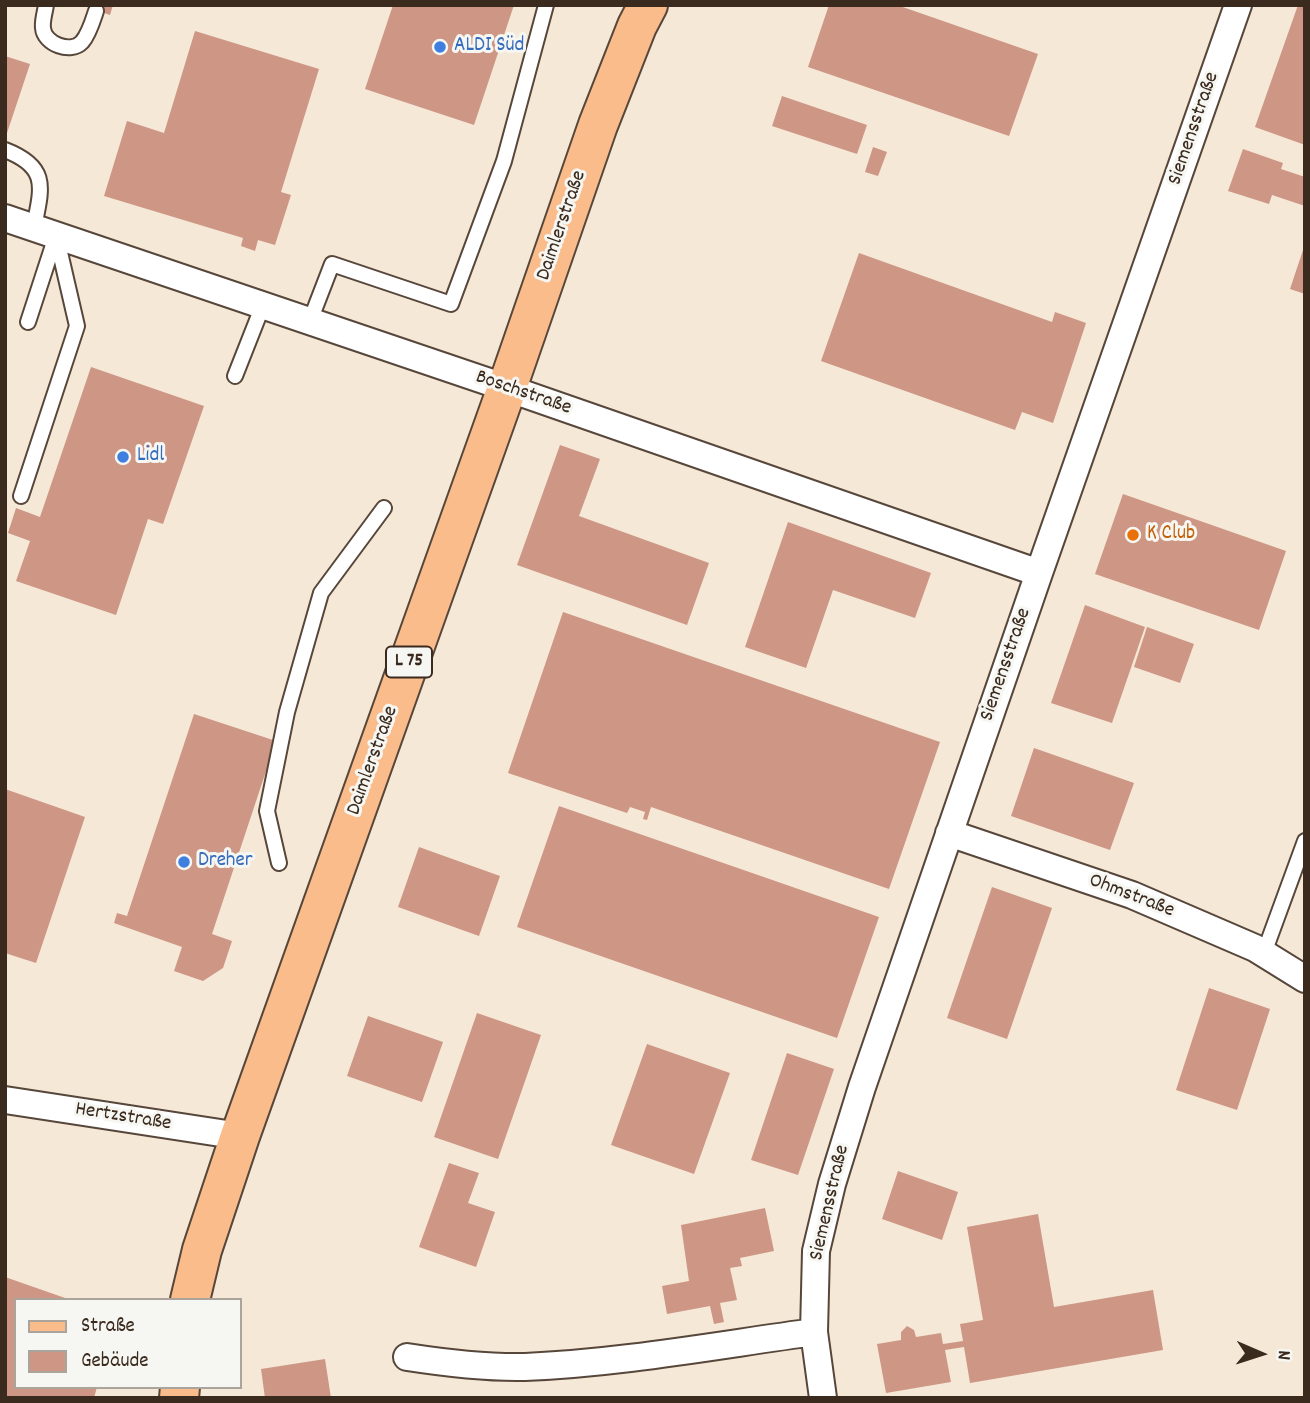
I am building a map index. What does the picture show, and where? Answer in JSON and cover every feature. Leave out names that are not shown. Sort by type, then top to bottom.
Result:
[{"type":"main road","name":"Daimlerstraße","points":[[190,1298],[202,1250],[240,1136],[598,125],[641,12]]},
{"type":"street","name":"Siemensstraße","points":[[823,1398],[814,1332],[816,1251],[832,1184],[862,1087],[949,833],[1238,5]]},
{"type":"street","name":"Boschstraße","points":[[5,218],[507,388],[1039,573]]},
{"type":"street","name":"Ohmstraße","points":[[949,833],[1132,895],[1264,953],[1305,979]]},
{"type":"street","name":"Hertzstraße","points":[[5,1100],[240,1136]]},
{"type":"street","points":[[407,1357],[456,1365],[523,1367],[596,1361],[814,1332]]},
{"type":"lane","points":[[46,5],[42,29],[50,42],[64,47],[78,45],[85,40],[96,11]]},
{"type":"lane","points":[[310,321],[332,264],[451,304],[504,161],[546,5]]},
{"type":"lane","points":[[5,150],[23,157],[40,174],[45,231],[77,327],[21,496]]},
{"type":"lane","points":[[27,322],[45,231]]},
{"type":"lane","points":[[235,376],[263,305]]},
{"type":"lane","points":[[279,863],[267,811],[287,712],[321,593],[384,508]]},
{"type":"lane","points":[[1264,953],[1305,841]]},
{"type":"building","points":[[81,5],[113,5],[110,15]]},
{"type":"building","name":"ALDI Süd","points":[[393,5],[514,5],[474,125],[365,89]]},
{"type":"building","points":[[829,5],[897,5],[1038,54],[1009,136],[808,67]]},
{"type":"building","points":[[1298,5],[1305,5],[1305,145],[1255,127]]},
{"type":"building","points":[[195,31],[319,69],[281,192],[291,195],[275,245],[258,240],[255,251],[241,246],[243,238],[104,196],[127,121],[164,133]]},
{"type":"building","points":[[5,56],[30,64],[6,136],[5,135]]},
{"type":"building","points":[[782,96],[867,125],[857,154],[772,126]]},
{"type":"building","points":[[873,147],[887,152],[878,176],[865,172]]},
{"type":"building","points":[[1243,149],[1283,163],[1281,169],[1305,177],[1305,206],[1272,195],[1269,204],[1228,191]]},
{"type":"building","points":[[1305,247],[1305,294],[1290,289]]},
{"type":"building","points":[[859,253],[1052,322],[1055,312],[1086,323],[1053,423],[1022,412],[1015,430],[821,361]]},
{"type":"building","name":"Lidl","points":[[91,367],[204,406],[163,524],[148,519],[116,615],[16,581],[30,541],[8,533],[16,508],[40,517]]},
{"type":"building","points":[[560,445],[600,459],[579,516],[709,563],[687,625],[517,565]]},
{"type":"building","points":[[1123,494],[1286,551],[1259,630],[1095,574]]},
{"type":"building","points":[[788,522],[931,573],[915,618],[833,590],[806,668],[745,647]]},
{"type":"building","points":[[1085,605],[1145,627],[1112,723],[1051,703]]},
{"type":"building","points":[[563,612],[940,742],[889,889],[651,807],[647,820],[643,819],[645,812],[630,807],[627,813],[508,773]]},
{"type":"building","points":[[1147,627],[1194,644],[1180,683],[1134,667]]},
{"type":"building","points":[[194,714],[276,741],[212,934],[232,941],[223,968],[203,981],[174,971],[182,947],[114,923],[117,913],[127,916]]},
{"type":"building","points":[[1034,748],[1134,783],[1110,850],[1011,816]]},
{"type":"building","points":[[5,789],[85,817],[36,963],[5,953]]},
{"type":"building","points":[[559,806],[879,917],[837,1038],[517,927]]},
{"type":"building","points":[[419,847],[500,876],[479,936],[398,907]]},
{"type":"building","points":[[992,887],[1052,908],[1007,1039],[947,1018]]},
{"type":"building","points":[[1209,988],[1270,1009],[1237,1110],[1176,1090]]},
{"type":"building","points":[[477,1013],[541,1035],[498,1159],[434,1137]]},
{"type":"building","points":[[368,1016],[443,1042],[422,1102],[347,1076]]},
{"type":"building","points":[[647,1044],[730,1073],[694,1174],[611,1145]]},
{"type":"building","points":[[787,1053],[834,1069],[798,1175],[751,1160]]},
{"type":"building","points":[[449,1163],[479,1173],[468,1203],[495,1212],[476,1267],[419,1247]]},
{"type":"building","points":[[898,1171],[958,1192],[942,1240],[882,1219]]},
{"type":"building","points":[[765,1208],[774,1251],[740,1258],[742,1266],[730,1268],[737,1300],[720,1303],[724,1322],[714,1324],[710,1306],[667,1314],[662,1286],[689,1281],[681,1225]]},
{"type":"building","points":[[1038,1214],[1054,1307],[1153,1290],[1163,1350],[970,1383],[964,1347],[945,1350],[951,1382],[886,1393],[877,1344],[901,1340],[901,1332],[907,1326],[914,1330],[916,1337],[941,1333],[943,1344],[963,1341],[960,1324],[983,1320],[967,1227]]},
{"type":"building","points":[[5,1277],[65,1298],[14,1298],[14,1389],[96,1389],[94,1398],[5,1398]]},
{"type":"building","points":[[325,1359],[331,1398],[265,1398],[261,1369]]},
{"type":"place","name":"ALDI Süd","points":[[440,47]]},
{"type":"place","name":"Lidl","points":[[123,457]]},
{"type":"place","name":"K Club","points":[[1133,535]]},
{"type":"place","name":"Dreher","points":[[184,862]]}]
